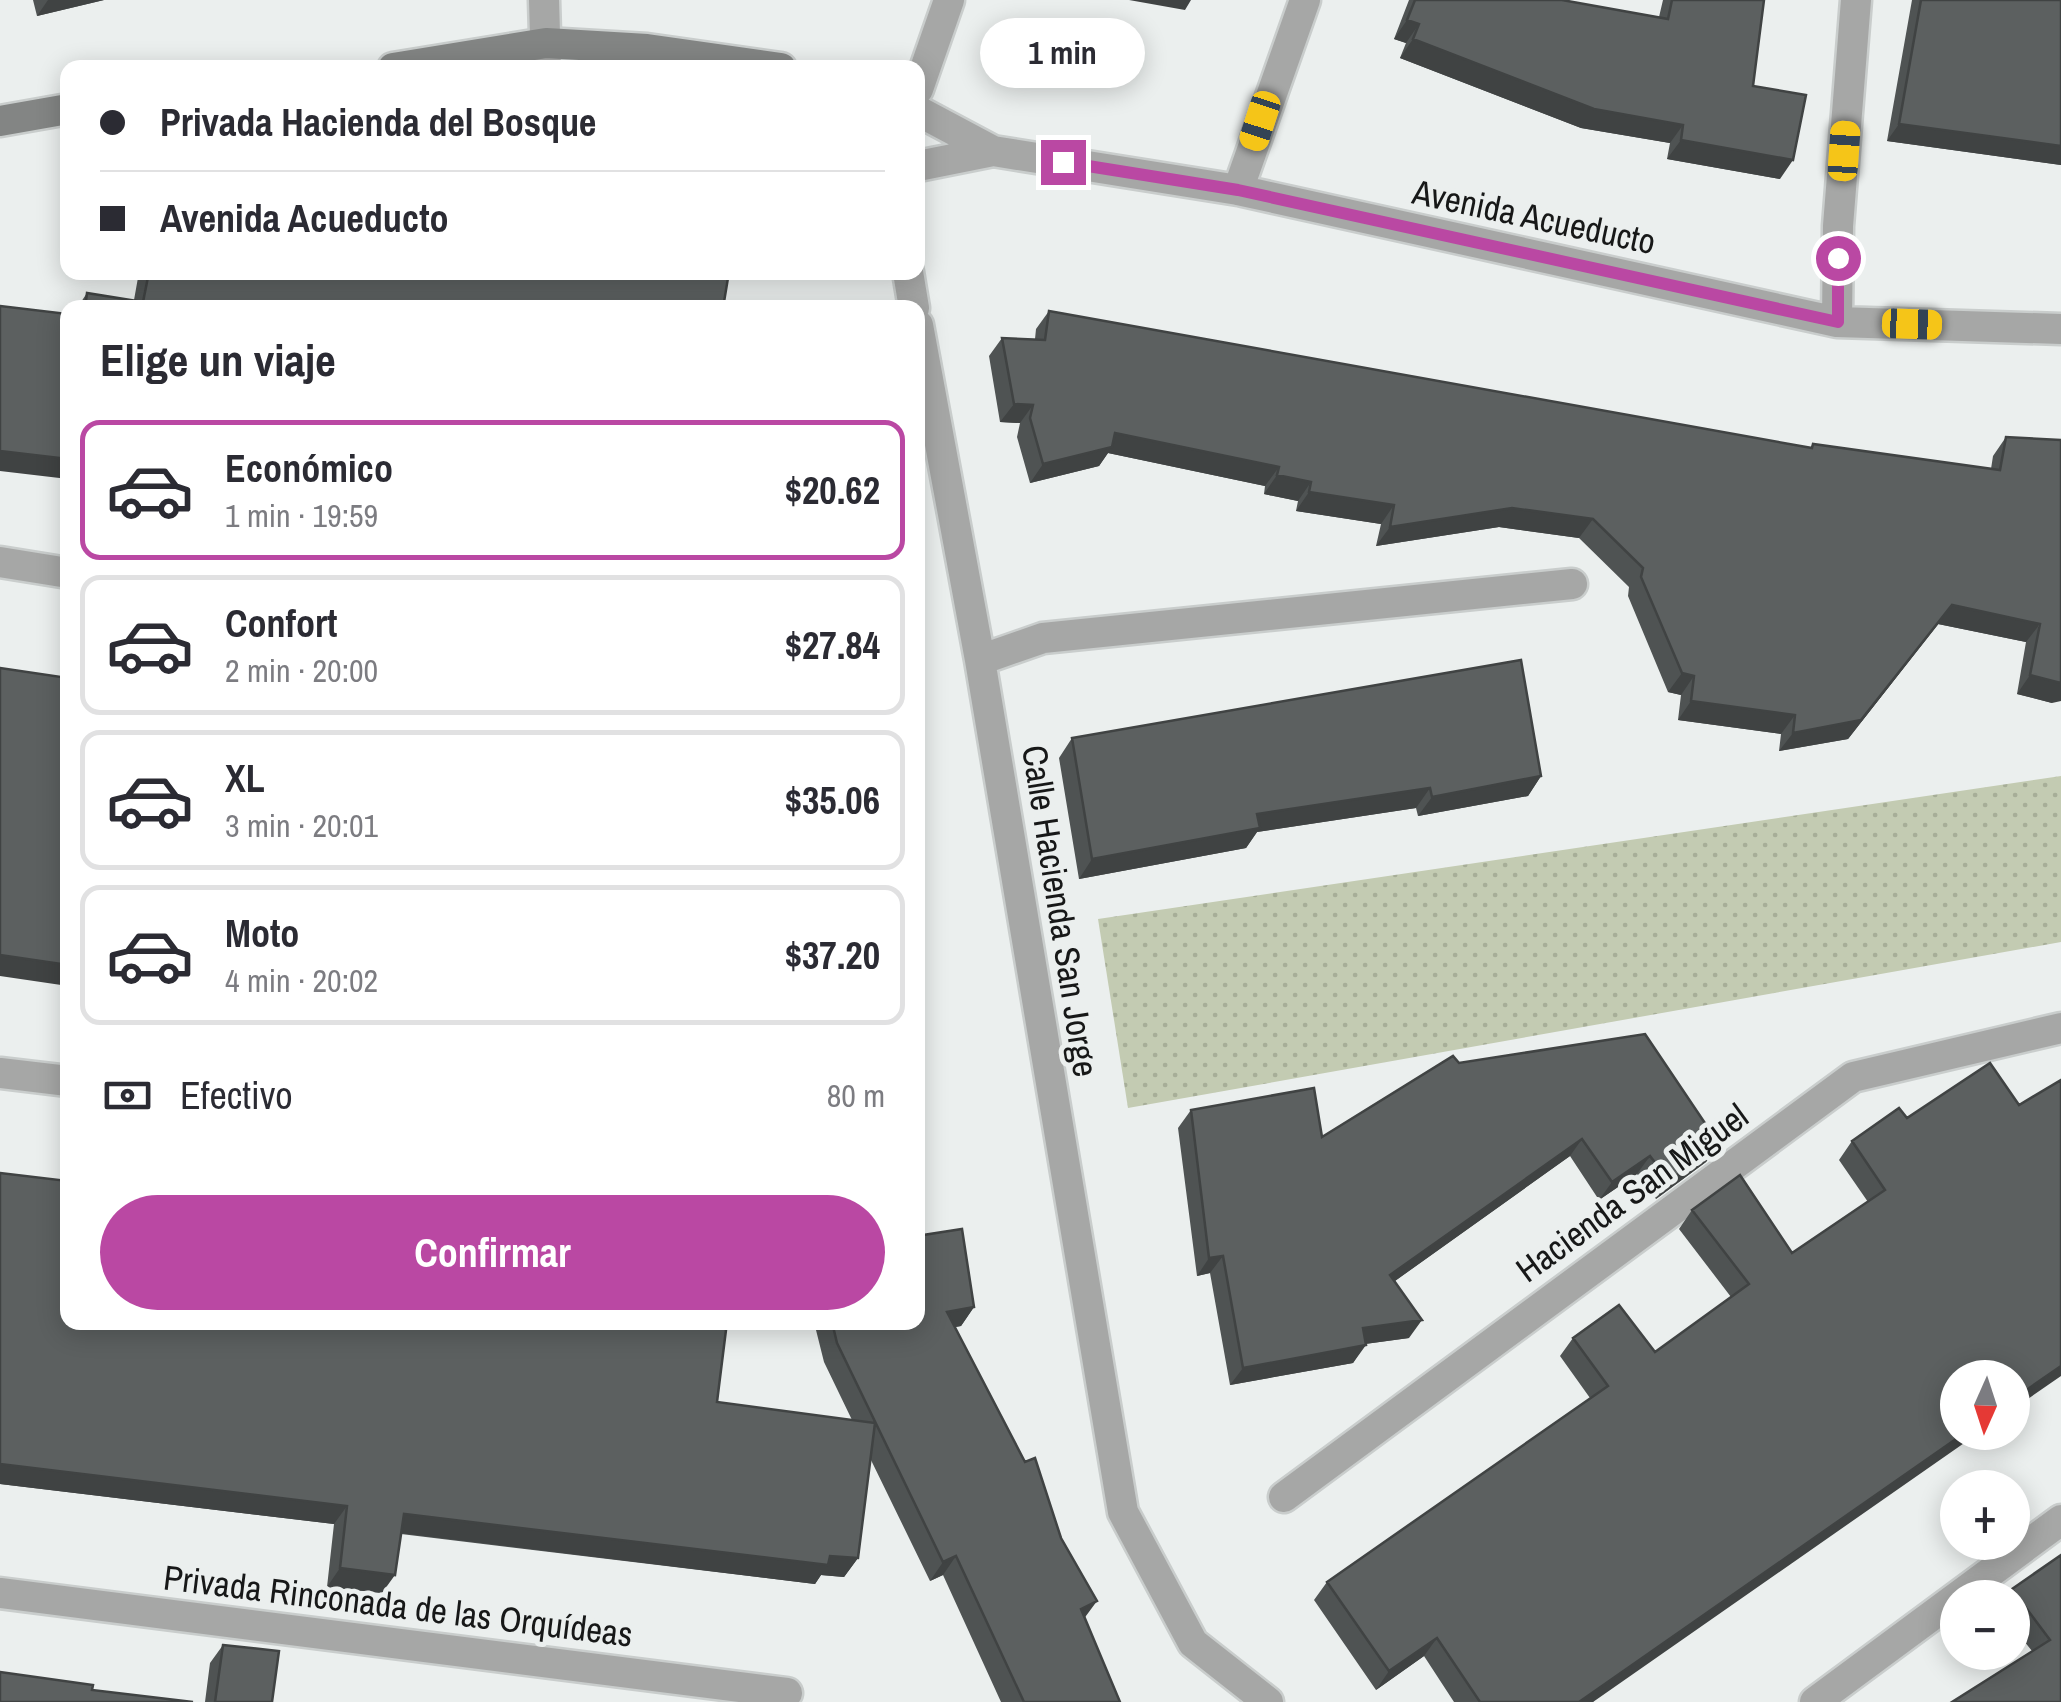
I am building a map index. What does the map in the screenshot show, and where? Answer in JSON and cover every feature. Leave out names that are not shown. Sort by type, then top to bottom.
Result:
[{"type":"street","points":[[544,0],[546,55]]},
{"type":"street","points":[[925,68],[948,0]]},
{"type":"street","points":[[1238,190],[1306,0]]},
{"type":"street","points":[[1838,322],[1838,226],[1856,0]]},
{"type":"street","points":[[501,60],[647,49],[725,60]]},
{"type":"street","points":[[1,115],[60,110]]},
{"type":"street","name":"Avenida Acueducto","points":[[925,115],[993,151],[1238,190],[1838,322],[2061,329]]},
{"type":"street","name":"Avenida Acueducto","points":[[925,165],[993,151]]},
{"type":"street","name":"Calle Hacienda San Jorge","points":[[925,362],[980,660],[1122,1512],[1193,1643],[1268,1702]]},
{"type":"street","points":[[0,562],[60,572]]},
{"type":"street","points":[[980,660],[1043,638],[1572,584]]},
{"type":"street","name":"Hacienda San Miguel","points":[[1284,1496],[1853,1077],[2061,1028]]},
{"type":"street","points":[[0,1073],[60,1080]]},
{"type":"street","points":[[1814,1702],[2061,1520]]},
{"type":"street","name":"Privada Rinconada de las Orquídeas","points":[[0,1593],[787,1694]]},
{"type":"green space","points":[[2061,776],[2061,942],[1128,1108],[1098,919]]},
{"type":"building","points":[[1415,0],[1562,0],[1668,19],[1672,0],[1764,0],[1753,86],[1806,95],[1793,160],[1681,140],[1683,125],[1594,109],[1413,39],[1419,24],[1407,20]]},
{"type":"building","points":[[1921,0],[2061,0],[2061,146],[1899,124]]},
{"type":"building","points":[[147,280],[728,280],[724,300],[143,300]]},
{"type":"building","points":[[87,293],[131,300],[86,300]]},
{"type":"building","points":[[0,306],[60,313],[60,458],[0,451]]},
{"type":"building","points":[[1049,311],[1812,448],[1813,444],[2000,470],[2006,437],[2061,440],[2061,683],[2030,675],[2040,624],[1952,605],[1861,720],[1793,733],[1795,715],[1691,701],[1694,676],[1682,673],[1641,577],[1643,568],[1593,519],[1512,508],[1390,527],[1394,505],[1309,492],[1311,482],[1277,475],[1279,467],[1115,433],[1112,447],[1043,464],[1030,418],[1033,405],[1014,404],[1002,338],[1045,340]]},
{"type":"building","points":[[1521,660],[1541,776],[1432,797],[1430,788],[1257,814],[1260,828],[1092,859],[1072,738]]},
{"type":"building","points":[[0,668],[60,677],[60,964],[0,955]]},
{"type":"building","points":[[1645,1034],[1719,1144],[1669,1181],[1650,1156],[1612,1182],[1582,1139],[1390,1275],[1422,1320],[1363,1328],[1366,1345],[1243,1368],[1223,1256],[1209,1258],[1191,1110],[1314,1088],[1322,1137],[1453,1056],[1459,1063]]},
{"type":"building","points":[[1990,1063],[2019,1105],[2061,1080],[2061,1366],[2030,1388],[2030,1360],[1940,1360],[1940,1450],[1579,1702],[1480,1702],[1437,1638],[1389,1671],[1327,1582],[1608,1386],[1573,1338],[1619,1305],[1655,1352],[1749,1284],[1692,1210],[1740,1175],[1792,1253],[1885,1190],[1852,1141],[1899,1108],[1907,1118]]},
{"type":"building","points":[[0,1173],[60,1180],[60,1330],[726,1330],[717,1402],[875,1423],[858,1558],[830,1556],[828,1565],[404,1514],[395,1575],[340,1568],[347,1506],[0,1464]]},
{"type":"building","points":[[962,1229],[974,1307],[947,1312],[1025,1462],[1035,1458],[1061,1538],[1097,1601],[1081,1609],[1120,1702],[1024,1702],[956,1556],[943,1562],[834,1330],[925,1330],[925,1235]]},
{"type":"building","points":[[2061,1555],[2061,1702],[1952,1702],[2003,1670],[2030,1670],[2030,1653],[2050,1640],[2030,1613],[2030,1580],[2025,1580]]},
{"type":"building","points":[[223,1645],[279,1651],[272,1702],[215,1702]]},
{"type":"building","points":[[0,1672],[93,1685],[92,1690],[193,1702],[0,1702]]},
{"type":"route","points":[[1063,162],[1238,190],[1838,322],[1838,258]]}]
